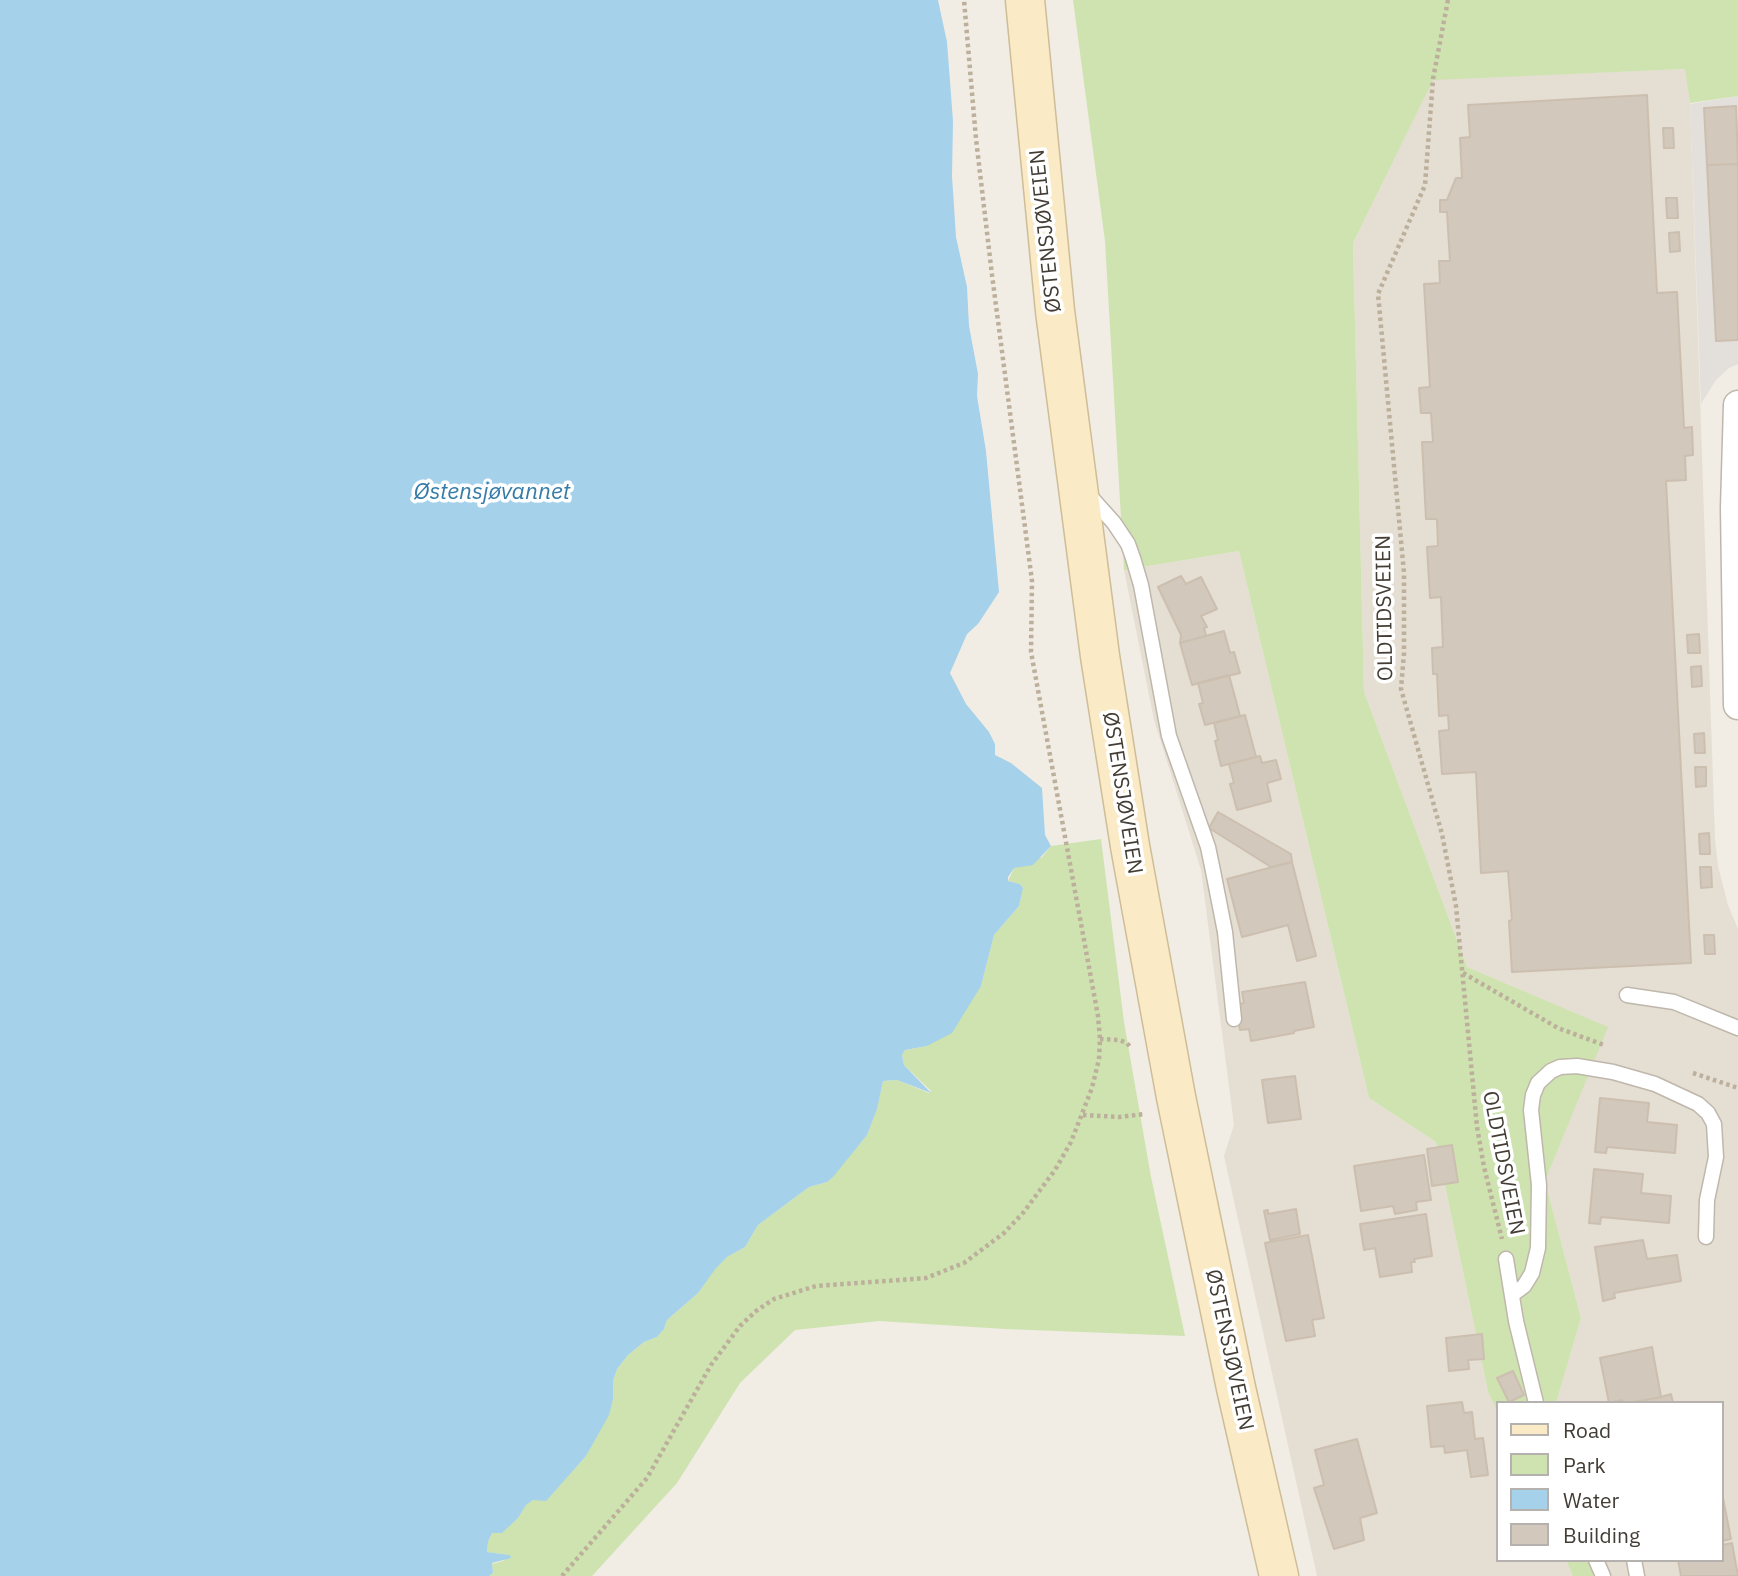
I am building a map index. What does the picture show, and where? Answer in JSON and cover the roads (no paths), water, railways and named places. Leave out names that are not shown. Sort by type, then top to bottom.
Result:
[{"type":"main road","name":"ØSTENSJØVEIEN","points":[[1025,0],[1053,298],[1077,484],[1130,846],[1176,1097],[1236,1388],[1279,1576]]},
{"type":"street","points":[[1738,405],[1738,705]]},
{"type":"lane","points":[[1077,484],[1114,523],[1128,544],[1141,585],[1169,736],[1210,859],[1225,932],[1234,1019]]},
{"type":"lane","points":[[1627,995],[1674,1002],[1738,1028]]},
{"type":"lane","points":[[1512,1295],[1524,1286],[1532,1273],[1538,1248],[1539,1185],[1531,1110],[1533,1095],[1538,1083],[1560,1067],[1577,1066],[1613,1072],[1655,1084],[1698,1104],[1708,1113],[1714,1124],[1716,1157],[1707,1200],[1706,1237]]},
{"type":"lane","points":[[1506,1259],[1516,1321],[1536,1401]]},
{"type":"water","name":"Østensjøvannet","points":[[0,0],[938,0],[947,42],[953,121],[952,176],[956,237],[967,287],[969,326],[978,374],[977,396],[986,451],[999,592],[978,624],[967,634],[950,673],[966,704],[989,732],[995,744],[995,755],[1011,763],[1042,788],[1045,835],[1051,846],[1033,865],[1014,868],[1008,877],[1008,881],[1020,884],[1023,888],[1019,906],[994,935],[981,986],[952,1033],[927,1046],[905,1050],[902,1055],[904,1065],[931,1093],[897,1080],[883,1081],[877,1109],[867,1135],[833,1177],[827,1182],[809,1187],[758,1225],[745,1247],[727,1257],[716,1268],[698,1293],[667,1320],[657,1337],[644,1342],[628,1355],[617,1369],[613,1381],[613,1399],[609,1415],[586,1456],[546,1501],[533,1500],[502,1533],[492,1533],[487,1552],[510,1555],[511,1558],[492,1563],[493,1573],[489,1576],[0,1576]]}]
